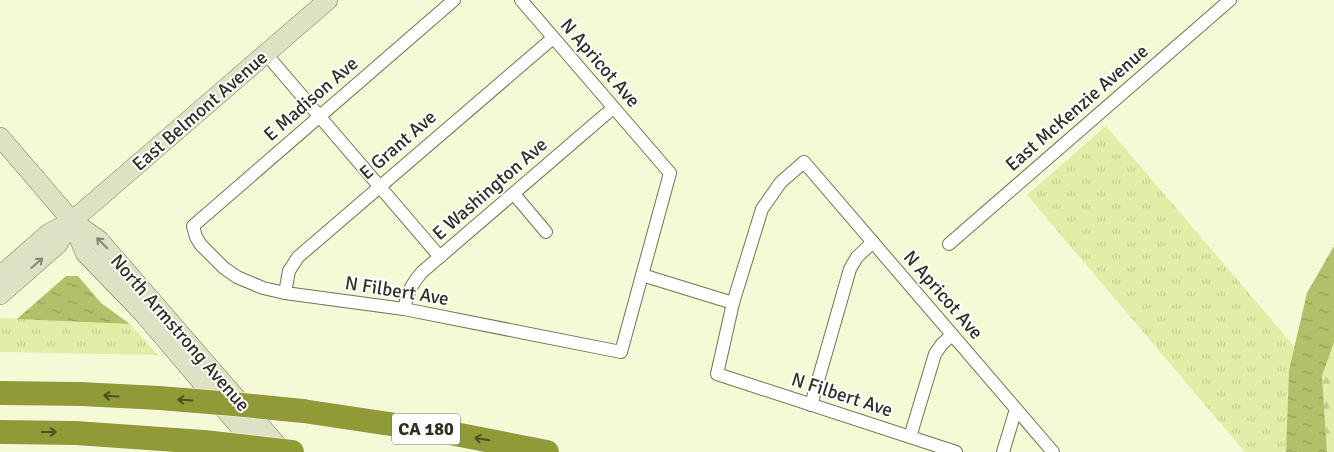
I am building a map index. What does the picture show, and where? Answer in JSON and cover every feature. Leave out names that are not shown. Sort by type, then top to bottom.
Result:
[{"type":"highway","name":"CA 180","points":[[0,393],[81,394],[160,398],[303,411],[450,433],[547,452]]},
{"type":"highway","points":[[0,432],[76,432],[204,442],[292,452]]},
{"type":"street","name":"East Belmont Avenue","points":[[0,276],[49,233],[72,221],[328,0]]},
{"type":"street","name":"E Madison Ave","points":[[192,226],[454,0]]},
{"type":"street","name":"N Apricot Ave","points":[[521,0],[670,173],[642,275]]},
{"type":"street","name":"East McKenzie Avenue","points":[[949,244],[1230,0]]},
{"type":"street","name":"E Grant Ave","points":[[285,293],[290,272],[298,257],[553,38]]},
{"type":"street","points":[[266,54],[440,257]]},
{"type":"street","name":"E Washington Ave","points":[[404,309],[412,284],[422,272],[613,108]]},
{"type":"street","name":"North Armstrong Avenue","points":[[0,137],[72,221],[100,240],[283,452]]},
{"type":"street","name":"N Apricot Ave","points":[[733,303],[762,209],[781,182],[804,162],[1053,452]]},
{"type":"street","points":[[514,194],[546,232]]},
{"type":"street","name":"East Belmont Avenue","points":[[0,295],[58,244],[72,221]]},
{"type":"street","name":"North Armstrong Avenue","points":[[72,221],[85,253],[143,313],[261,452]]},
{"type":"street","name":"N Filbert Ave","points":[[192,226],[196,237],[202,245],[224,268],[237,277],[263,288],[285,293],[404,309],[621,352],[642,275]]},
{"type":"street","points":[[811,405],[850,269],[856,257],[873,242]]},
{"type":"street","points":[[642,275],[733,303]]},
{"type":"street","name":"N Filbert Ave","points":[[733,303],[717,374],[956,452]]},
{"type":"street","points":[[910,437],[935,354],[952,335]]},
{"type":"street","points":[[1003,452],[1016,409]]},
{"type":"green space","points":[[1106,126],[1294,346],[1289,370],[1286,452],[1245,452],[1027,195]]},
{"type":"green space","points":[[0,318],[130,324],[158,355],[0,352]]},
{"type":"green space","points":[[1334,342],[1334,452],[1327,452],[1322,376]]},
{"type":"water","points":[[1334,246],[1334,342],[1322,376],[1327,452],[1286,452],[1289,370],[1307,293]]},
{"type":"water","points":[[66,276],[78,276],[101,303],[130,324],[17,319]]}]
